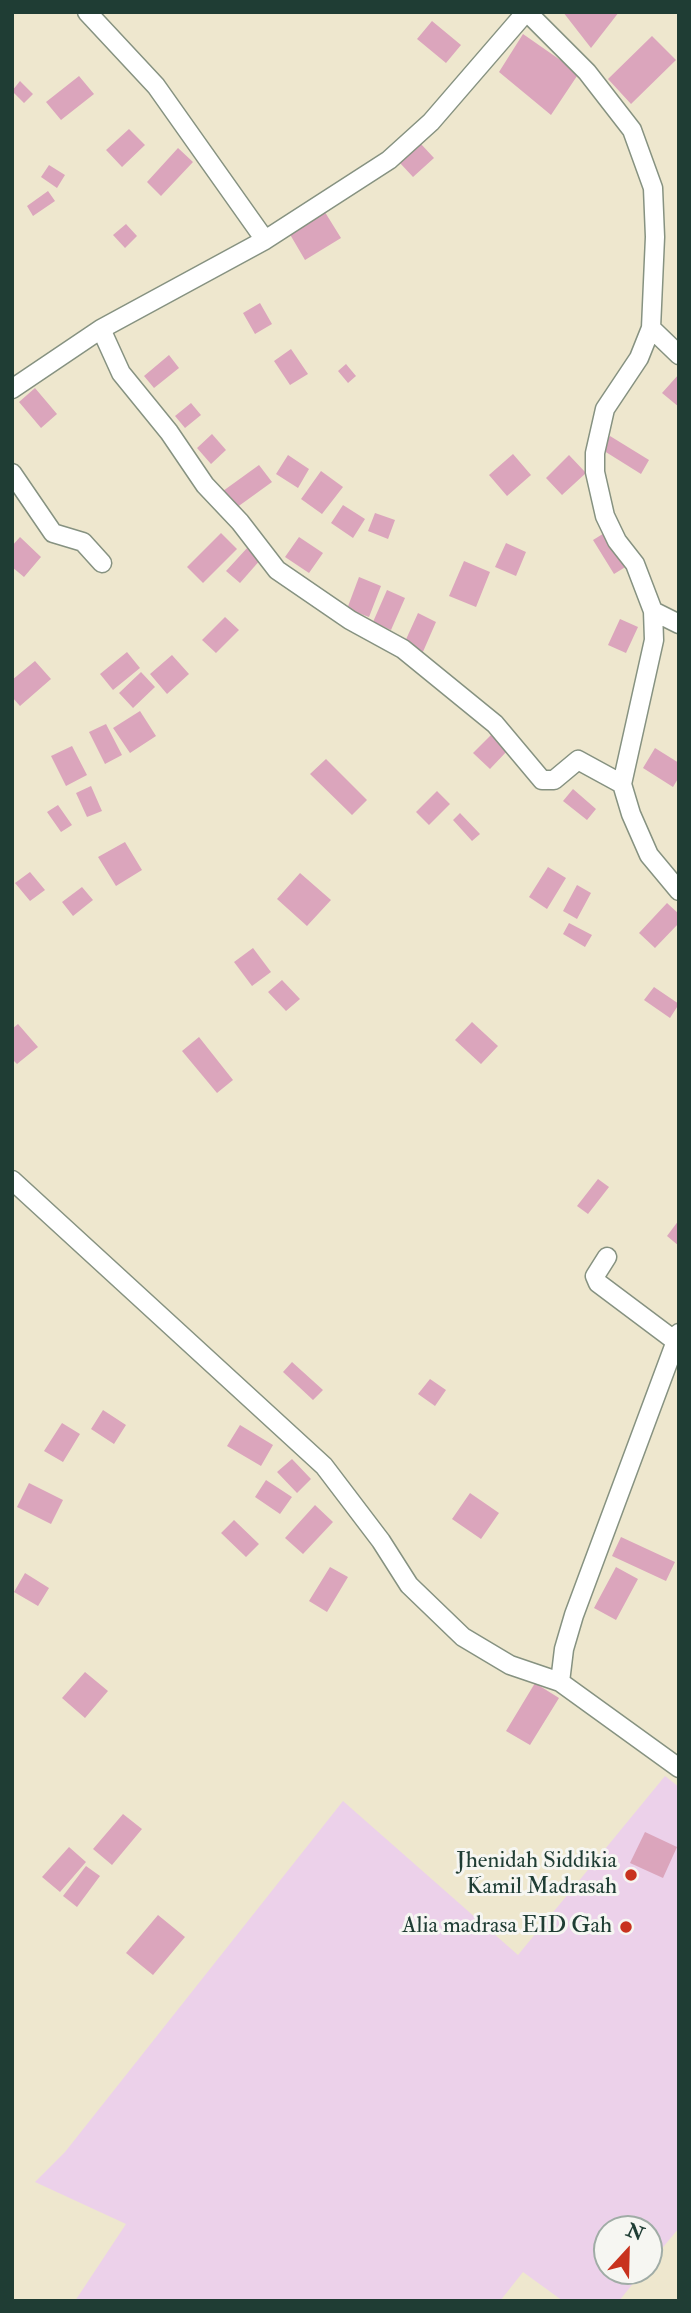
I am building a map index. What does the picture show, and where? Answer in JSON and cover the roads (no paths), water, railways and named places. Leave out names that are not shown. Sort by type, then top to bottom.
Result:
[{"type":"street","points":[[87,12],[156,86],[265,240]]},
{"type":"street","points":[[12,389],[101,329],[265,240],[389,160],[431,122],[526,12],[587,72],[632,130],[653,188],[655,237],[651,328],[639,358],[605,409],[595,453],[595,472],[605,516],[617,541],[635,564],[653,611],[654,640],[622,784],[631,814],[649,855],[679,891]]},
{"type":"street","points":[[651,328],[679,355]]},
{"type":"street","points":[[101,329],[121,373],[169,432],[205,485],[240,522],[277,570],[350,620],[402,649],[495,724],[542,780],[554,780],[578,760],[622,784]]},
{"type":"street","points":[[12,473],[53,533],[83,542],[102,563]]},
{"type":"street","points":[[653,611],[679,624]]},
{"type":"street","points":[[12,1180],[324,1466],[381,1541],[409,1585],[463,1637],[510,1665],[560,1682],[679,1768]]},
{"type":"street","points":[[560,1682],[564,1649],[574,1615],[646,1428],[677,1336],[598,1283],[595,1276],[607,1257]]},
{"type":"place","name":"Jhenidah Siddikia Kamil Madrasah","points":[[631,1875]]},
{"type":"place","name":"Alia madrasa EID Gah","points":[[626,1927]]}]
